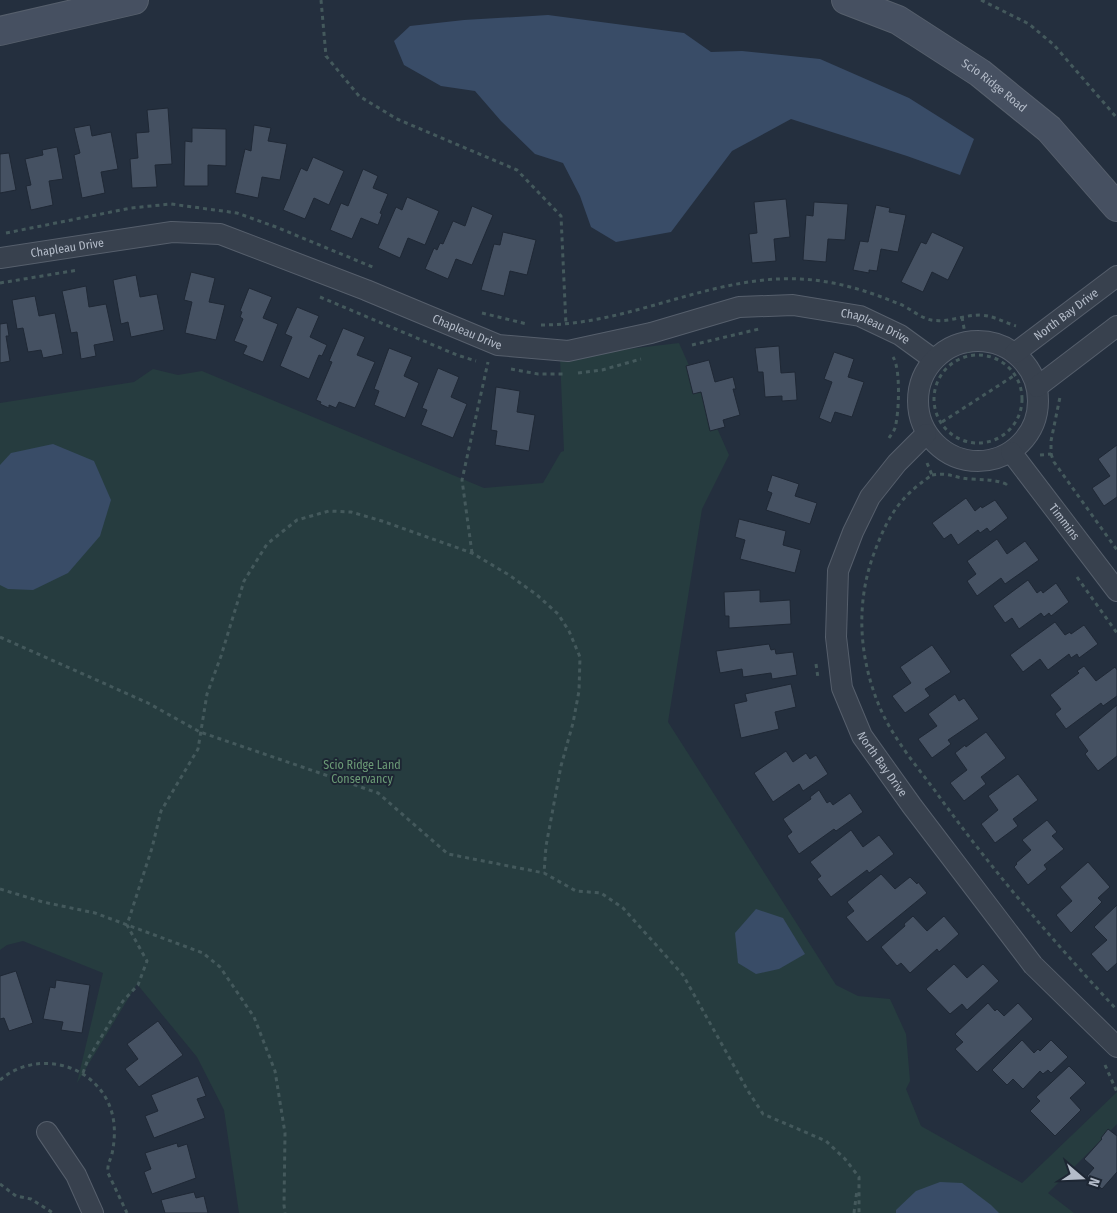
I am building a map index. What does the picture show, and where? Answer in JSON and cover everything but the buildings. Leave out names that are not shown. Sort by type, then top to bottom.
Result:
[{"type":"street","points":[[0,31],[134,0]]},
{"type":"street","name":"Scio Ridge Road","points":[[846,0],[898,20],[980,73],[1049,129],[1117,207]]},
{"type":"street","name":"Chapleau Drive","points":[[0,258],[172,232],[220,234],[366,290],[498,345],[568,351],[651,333],[739,307],[793,305],[860,316],[900,335],[933,359]]},
{"type":"street","name":"North Bay Drive","points":[[1015,353],[1117,276]]},
{"type":"street","points":[[1037,387],[1117,326]]},
{"type":"street","points":[[988,341],[1015,353],[1029,368],[1037,387],[1038,412],[1017,460],[974,462],[956,458],[939,448],[927,434],[919,416],[917,396],[922,376],[933,359],[959,344],[968,349],[988,341]]},
{"type":"street","name":"North Bay Drive","points":[[927,434],[896,463],[870,498],[853,532],[838,571],[836,637],[842,688],[862,736],[912,806],[1032,965],[1117,1047]]},
{"type":"street","name":"Timmins","points":[[1017,460],[1117,591]]},
{"type":"street","points":[[47,1132],[76,1175],[93,1213]]},
{"type":"path","points":[[321,0],[326,56],[360,96],[397,119],[517,170],[561,216],[568,351]]},
{"type":"path","points":[[981,0],[1029,24],[1054,45],[1117,118]]},
{"type":"path","points":[[0,234],[131,208],[171,204],[237,213],[276,226],[380,270]]},
{"type":"path","points":[[0,283],[82,269]]},
{"type":"path","points":[[538,325],[566,324],[608,317],[731,285],[766,280],[793,279],[851,286],[904,306],[929,320],[944,322],[979,315],[998,318],[1022,327]]},
{"type":"path","points":[[311,294],[457,356],[495,366]]},
{"type":"path","points":[[481,313],[529,324]]},
{"type":"path","points":[[962,317],[968,349]]},
{"type":"path","points":[[692,345],[761,329]]},
{"type":"path","points":[[472,553],[462,480],[488,364],[491,342]]},
{"type":"path","points":[[895,429],[904,434],[951,435],[962,441],[986,443],[997,439],[1011,428],[1021,412],[1022,399],[1020,386],[1015,375],[1007,365],[996,358],[968,349]]},
{"type":"path","points":[[932,475],[926,461],[927,434],[936,415],[935,389],[940,377],[948,366],[959,359],[968,349]]},
{"type":"path","points":[[883,445],[895,429],[898,410],[896,361],[891,355]]},
{"type":"path","points":[[577,373],[602,370],[646,358]]},
{"type":"path","points":[[503,368],[538,374],[568,374]]},
{"type":"path","points":[[927,434],[1015,375]]},
{"type":"path","points":[[1061,390],[1051,441],[1051,454],[1054,462],[1117,550]]},
{"type":"path","points":[[1051,454],[1017,460],[1006,484],[987,480],[959,478],[948,474],[932,475],[898,503],[887,521],[869,567],[864,591],[862,638],[870,680],[878,705],[893,732],[971,842],[1026,909],[1117,1010]]},
{"type":"path","points":[[82,1072],[123,1001],[138,985],[147,961],[127,925],[152,848],[161,811],[198,749],[207,694],[244,581],[268,544],[298,520],[328,511],[351,512],[406,529],[472,553],[509,575],[537,595],[558,614],[572,637],[580,657],[579,691],[573,723],[561,766],[546,846],[544,873]]},
{"type":"path","points":[[0,637],[148,703],[200,732],[378,793],[448,854],[544,873],[576,891],[601,893],[623,908],[683,975],[748,1091],[763,1114],[826,1141],[845,1159],[859,1177],[859,1213]]},
{"type":"path","points":[[815,655],[818,681]]},
{"type":"path","points":[[0,889],[43,902],[95,913],[203,953],[220,967],[254,1017],[275,1070],[285,1133],[285,1213]]},
{"type":"path","points":[[0,1080],[10,1072],[29,1065],[45,1063],[64,1065],[82,1072],[91,1079],[103,1092],[114,1122],[115,1141],[107,1166],[127,1213]]},
{"type":"path","points":[[1104,1064],[1117,1092]]},
{"type":"path","points":[[854,1213],[859,1177]]},
{"type":"path","points":[[0,1184],[16,1196],[32,1199],[53,1213]]},
{"type":"green space","name":"Scio Ridge Land Conservancy","points":[[679,343],[729,455],[702,509],[668,722],[836,985],[858,996],[890,999],[906,1034],[910,1081],[906,1089],[921,1126],[1022,1183],[1117,1092],[1117,1124],[1048,1193],[1074,1213],[239,1213],[224,1110],[197,1057],[137,984],[77,1083],[103,973],[23,941],[7,945],[0,950],[0,403],[134,382],[153,369],[178,375],[202,371],[484,488],[543,483],[561,452],[564,451],[560,357]]},
{"type":"water","points":[[548,15],[684,33],[711,52],[742,51],[820,59],[909,98],[974,139],[960,175],[791,119],[732,151],[671,232],[616,242],[591,227],[580,196],[563,163],[535,154],[501,121],[475,91],[441,86],[404,65],[394,41],[410,26],[464,20]]},
{"type":"water","points":[[53,444],[94,461],[111,500],[100,536],[68,573],[33,590],[8,589],[0,585],[0,465],[11,453]]},
{"type":"water","points":[[756,909],[783,918],[805,954],[779,969],[756,974],[738,963],[735,933]]},
{"type":"water","points":[[940,1182],[962,1183],[999,1213],[896,1213],[896,1210],[916,1191]]}]
